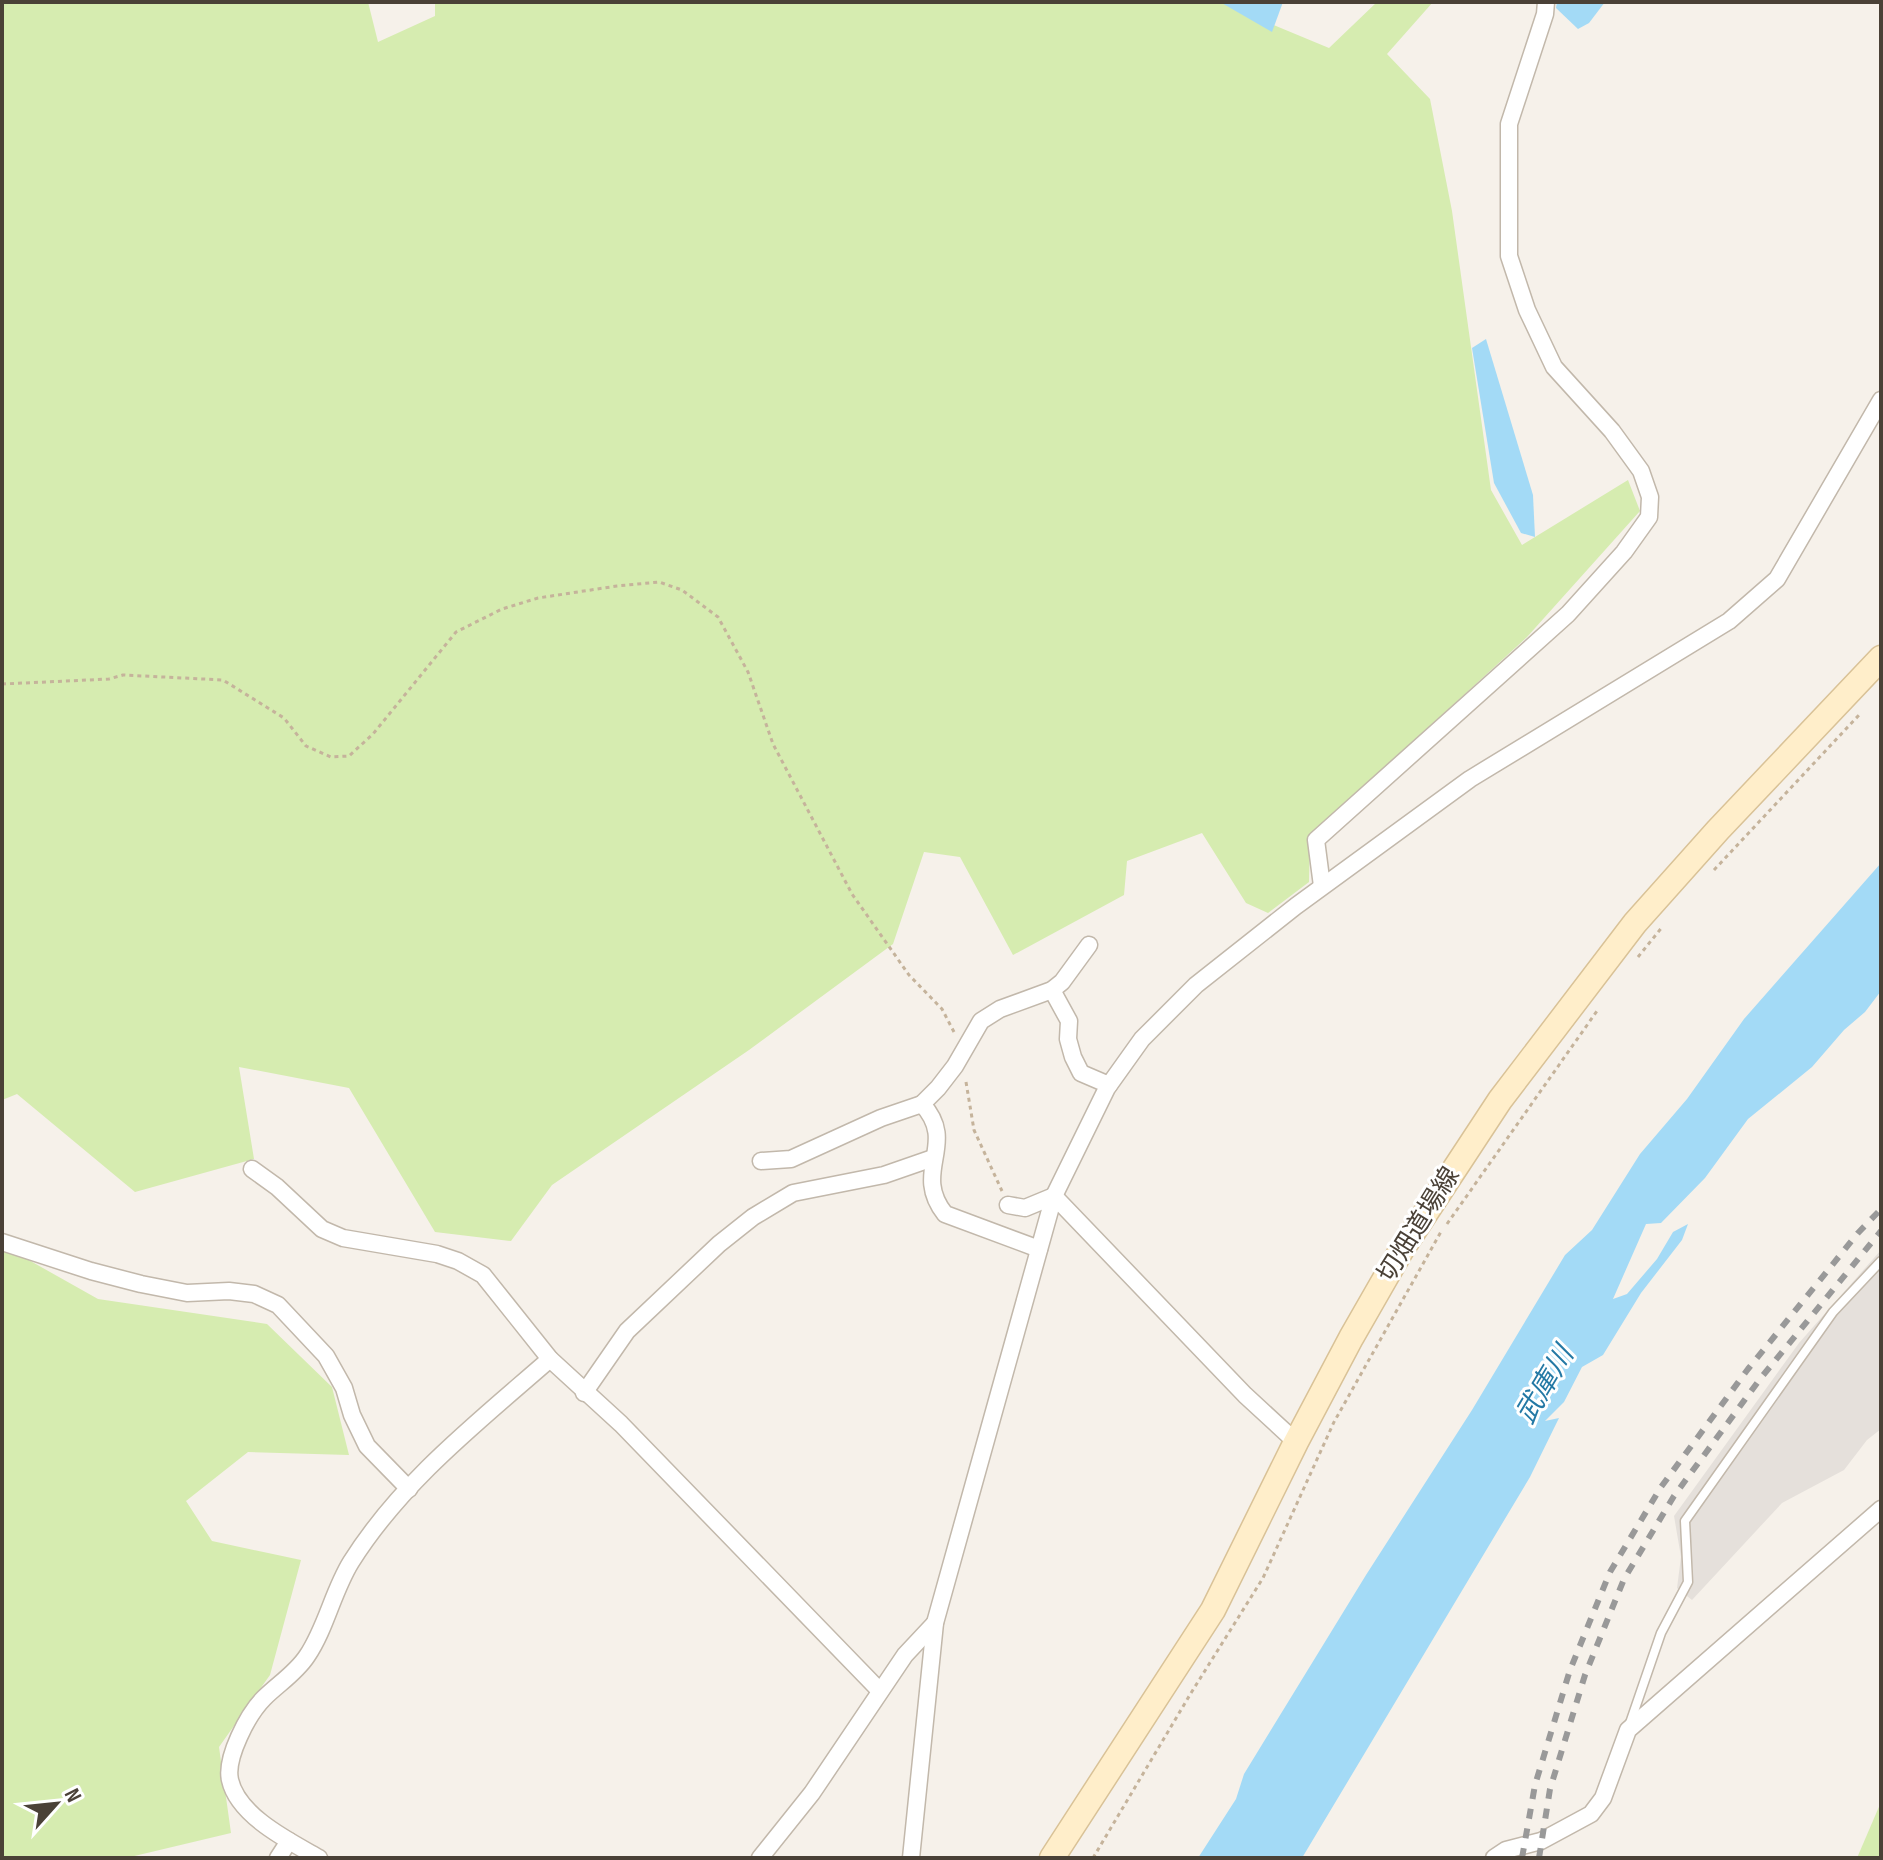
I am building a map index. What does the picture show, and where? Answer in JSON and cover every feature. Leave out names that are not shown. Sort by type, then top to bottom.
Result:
[{"type":"main road","name":"切畑道場線","points":[[1052,1858],[1213,1610],[1296,1442],[1402,1249],[1500,1100],[1577,995],[1635,923],[1881,658]]},
{"type":"street","points":[[1322,886],[1316,840],[1568,614],[1624,552],[1649,517],[1650,497],[1641,471],[1612,431],[1554,367],[1527,310],[1509,256],[1509,124],[1545,14],[1546,2]]},
{"type":"street","points":[[911,1858],[935,1623],[1054,1196],[1109,1085],[1142,1039],[1196,985],[1322,886],[1470,779],[1729,621],[1753,603],[1777,579],[1881,400]]},
{"type":"street","points":[[761,1161],[791,1159],[881,1118],[922,1104],[955,1066],[981,1021],[1000,1009],[1052,990],[1062,982],[1089,945]]},
{"type":"street","points":[[1052,990],[1069,1021],[1070,1048],[1081,1073],[1109,1085]]},
{"type":"street","points":[[922,1104],[937,1126],[939,1143],[933,1158],[930,1185],[935,1201],[945,1214],[1039,1249]]},
{"type":"street","points":[[584,1393],[627,1331],[719,1244],[753,1217],[793,1193],[884,1175],[933,1158]]},
{"type":"street","points":[[252,1169],[277,1187],[322,1229],[343,1238],[437,1254],[483,1275],[550,1359],[621,1424],[880,1691]]},
{"type":"street","points":[[1054,1196],[1245,1395],[1296,1442]]},
{"type":"street","points":[[1008,1205],[1025,1208],[1054,1196]]},
{"type":"street","points":[[2,1242],[141,1284],[187,1293],[229,1291],[254,1294],[278,1305],[326,1356],[344,1388],[352,1415],[367,1446],[409,1489]]},
{"type":"street","points":[[319,1858],[243,1808],[230,1779],[233,1754],[248,1720],[262,1700],[289,1677],[308,1655],[349,1565],[376,1525],[431,1462],[550,1359]]},
{"type":"street","points":[[1494,1858],[1506,1850],[1541,1841],[1591,1814],[1603,1798],[1628,1730],[1881,1509]]},
{"type":"street","points":[[760,1858],[812,1793],[905,1655],[935,1623]]},
{"type":"street","points":[[278,1858],[289,1841]]},
{"type":"lane","points":[[1628,1730],[1661,1633],[1688,1582],[1685,1521],[1833,1312],[1881,1261]]},
{"type":"path","points":[[2,684],[109,679],[123,675],[223,680],[284,718],[306,746],[331,757],[349,756],[373,734],[456,632],[502,609],[538,598],[617,586],[659,582],[682,590],[718,617],[748,672],[773,744],[852,894],[909,975],[942,1009],[955,1033]]},
{"type":"path","points":[[1712,871],[1860,714]]},
{"type":"path","points":[[1633,964],[1671,917]]},
{"type":"path","points":[[1093,1858],[1263,1578],[1334,1422],[1443,1229],[1597,1012]]},
{"type":"path","points":[[965,1073],[974,1130],[1008,1205]]},
{"type":"shaded area","points":[[1881,1250],[1881,1429],[1867,1440],[1844,1470],[1782,1503],[1692,1600],[1677,1588],[1681,1557],[1674,1516],[1799,1343]]},
{"type":"green space","points":[[2,2],[368,2],[378,42],[435,16],[435,2],[1227,2],[1252,16],[1329,48],[1377,2],[1433,2],[1387,54],[1430,99],[1452,211],[1491,490],[1522,545],[1628,480],[1640,511],[1527,637],[1310,836],[1309,882],[1268,913],[1246,903],[1202,833],[1127,861],[1124,895],[1013,955],[960,857],[924,852],[893,944],[749,1050],[552,1185],[511,1241],[435,1232],[349,1088],[239,1067],[254,1159],[135,1192],[17,1094],[2,1100]]},
{"type":"green space","points":[[2,1245],[98,1299],[267,1324],[332,1387],[349,1455],[248,1452],[186,1501],[212,1541],[301,1560],[270,1675],[219,1747],[231,1833],[126,1858],[2,1858]]},
{"type":"green space","points":[[1881,1802],[1881,1858],[1857,1858]]},
{"type":"water","points":[[1220,2],[1283,2],[1272,32]]},
{"type":"water","points":[[1557,2],[1605,2],[1589,23],[1578,29],[1556,8]]},
{"type":"water","points":[[1486,339],[1533,495],[1535,537],[1521,533],[1494,483],[1472,348]]},
{"type":"water","name":"武庫川","points":[[1881,863],[1881,991],[1812,1067],[1748,1119],[1705,1178],[1661,1223],[1646,1224],[1613,1299],[1627,1294],[1657,1259],[1673,1232],[1688,1224],[1682,1240],[1641,1293],[1603,1355],[1582,1367],[1564,1402],[1545,1421],[1559,1418],[1530,1477],[1302,1858],[1198,1858],[1236,1799],[1244,1774],[1472,1410],[1565,1255],[1592,1230],[1640,1154],[1687,1099],[1744,1019]]},
{"type":"railway","points":[[1522,1858],[1535,1785],[1570,1670],[1610,1572],[1661,1487],[1748,1369],[1881,1209]]},
{"type":"railway","points":[[1539,1858],[1550,1789],[1585,1675],[1624,1579],[1674,1496],[1760,1379],[1881,1231]]}]
